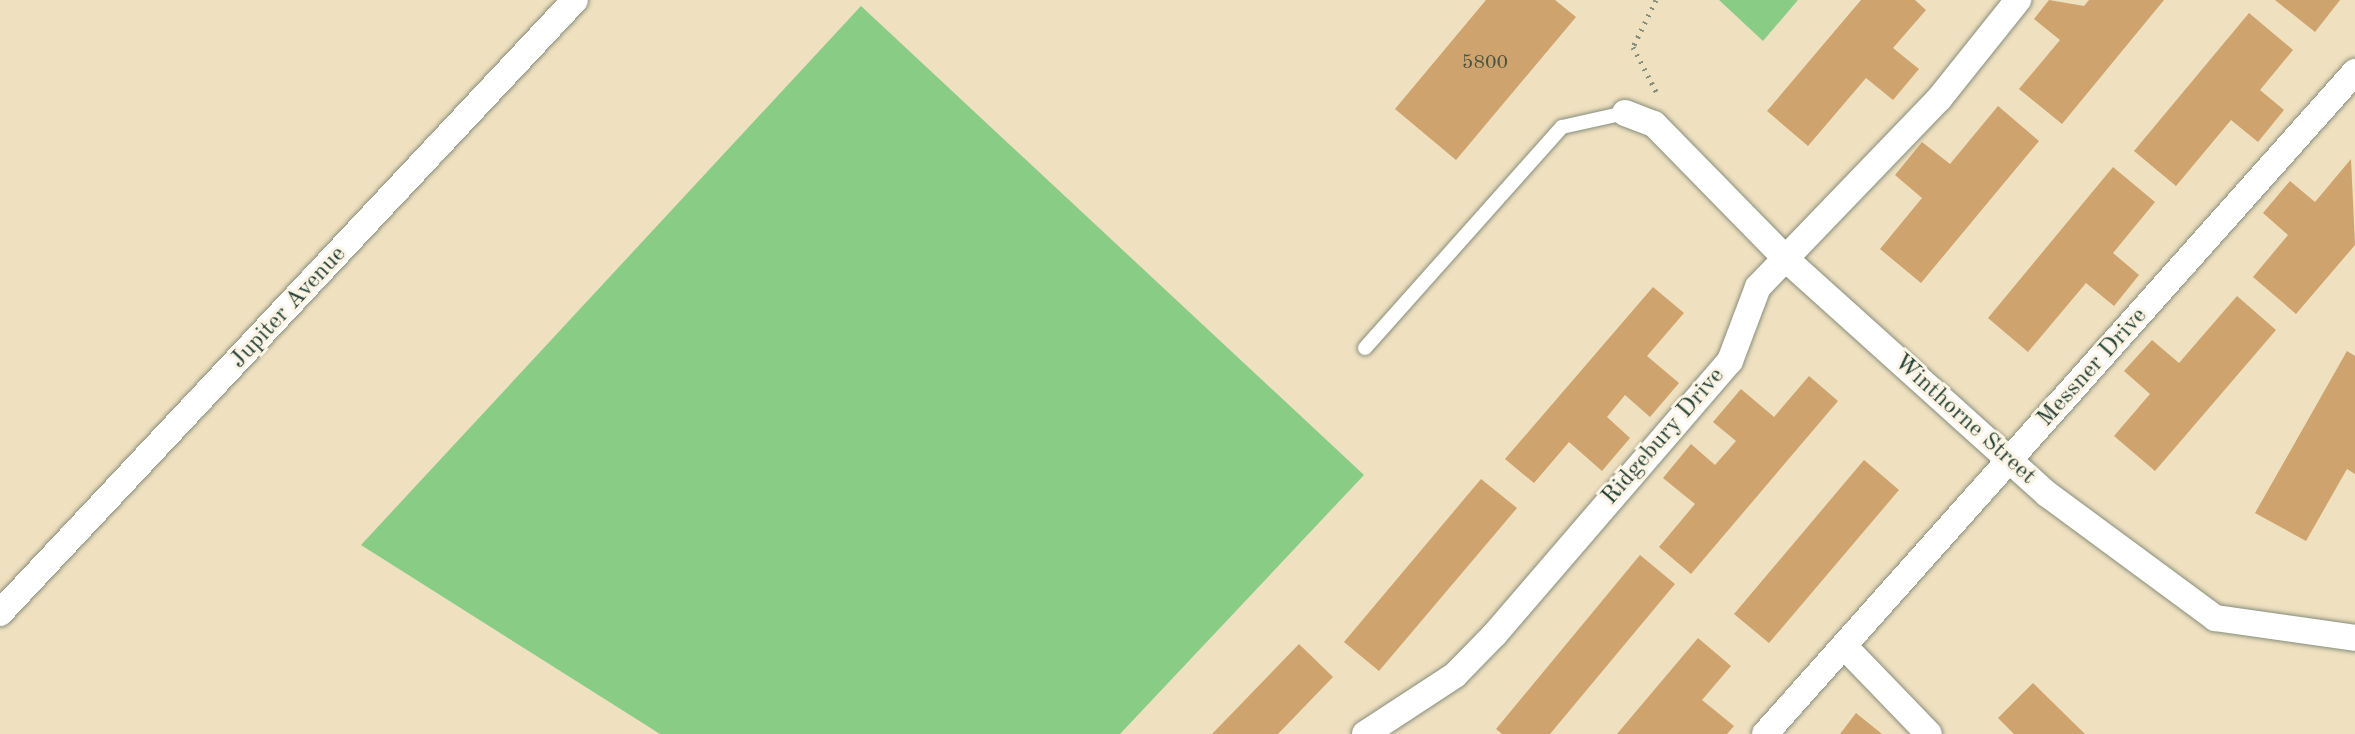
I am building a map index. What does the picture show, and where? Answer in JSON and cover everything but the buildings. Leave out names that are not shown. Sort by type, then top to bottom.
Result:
[{"type":"street","name":"Jupiter Avenue","points":[[5,598],[575,0]]},
{"type":"street","name":"Ridgebury Drive","points":[[1365,734],[1455,675],[1495,634],[1730,361],[1758,287],[1939,99],[2018,0]]},
{"type":"street","name":"Messner Drive","points":[[1765,734],[2355,72]]},
{"type":"street","name":"Winthorne Street","points":[[1625,113],[1654,124],[1786,259],[2008,461],[2215,618],[2355,638]]},
{"type":"street","points":[[1844,646],[1929,734]]},
{"type":"lane","points":[[1365,348],[1562,127],[1625,113]]},
{"type":"path","points":[[1654,124],[1658,92],[1633,47],[1656,0]]},
{"type":"green space","points":[[1719,0],[1798,0],[1763,41]]},
{"type":"green space","points":[[861,6],[1364,475],[1120,734],[660,734],[361,545]]}]
